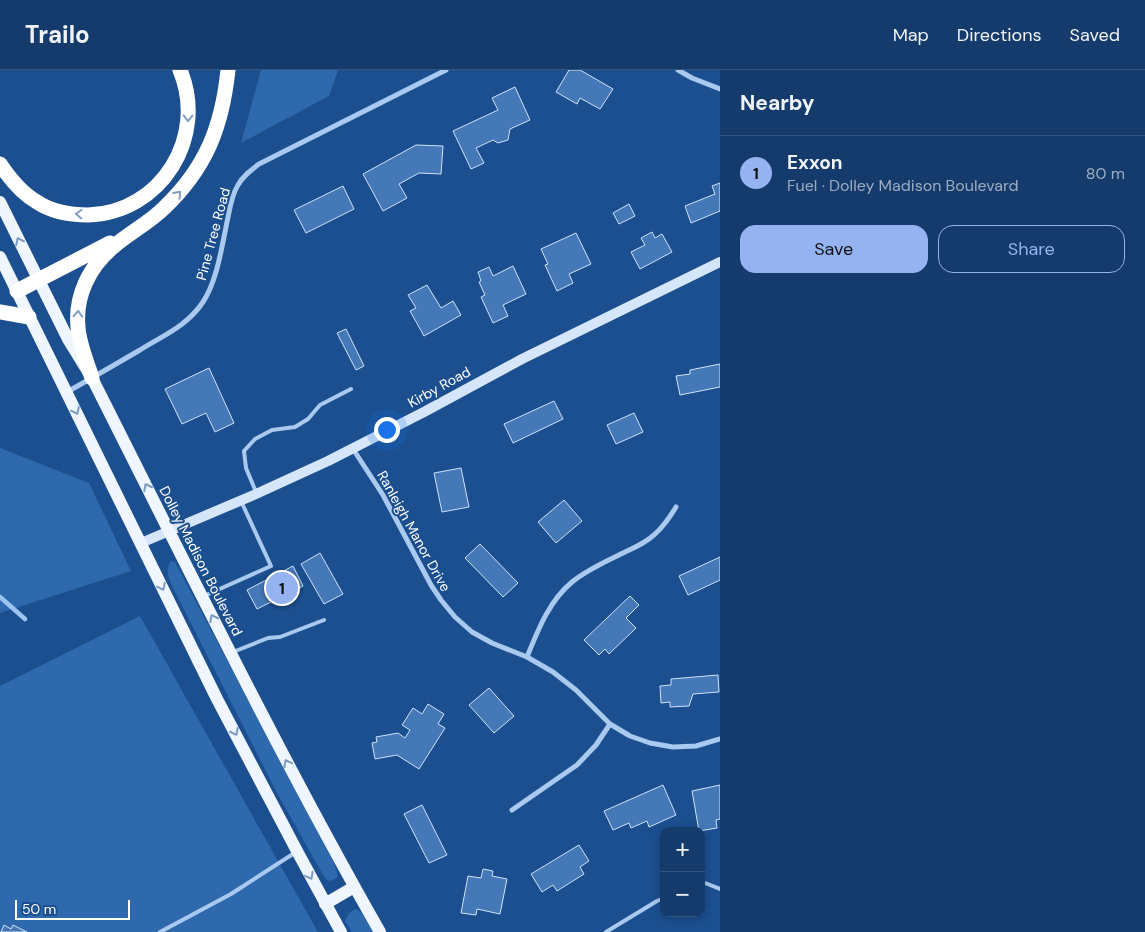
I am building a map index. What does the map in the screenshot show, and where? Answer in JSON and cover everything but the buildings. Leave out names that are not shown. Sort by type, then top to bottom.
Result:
[{"type":"highway","points":[[0,164],[24,194],[54,210],[72,214],[91,215],[110,212],[134,202],[148,194],[161,183],[176,161],[184,144],[188,128],[188,101],[180,70]]},
{"type":"highway","points":[[92,378],[78,328],[79,304],[83,287],[91,270],[103,256],[162,210],[188,181],[202,160],[214,136],[225,94],[228,70]]},
{"type":"highway","points":[[17,291],[134,231]]},
{"type":"highway","points":[[0,312],[30,317]]},
{"type":"main road","name":"Dolley Madison Boulevard","points":[[0,202],[68,340],[92,378],[283,756],[380,932]]},
{"type":"main road","points":[[0,257],[217,699],[341,932]]},
{"type":"main road","name":"Kirby Road","points":[[141,543],[256,494],[353,448],[424,412],[522,358],[720,262]]},
{"type":"main road","points":[[325,904],[354,887]]},
{"type":"street","name":"Pine Tree Road","points":[[67,393],[176,330],[191,318],[203,302],[212,285],[232,197],[238,184],[247,173],[259,164],[446,70]]},
{"type":"street","points":[[678,70],[720,90]]},
{"type":"street","name":"Ranleigh Manor Drive","points":[[353,448],[383,495],[431,586],[455,617],[472,632],[492,643],[527,657],[552,672],[576,690],[610,724],[630,736],[650,744],[672,747],[696,746],[720,739]]},
{"type":"street","points":[[527,657],[543,620],[556,600],[571,584],[588,571],[639,545],[654,535],[676,507]]},
{"type":"street","points":[[512,810],[577,765],[596,745],[610,724]]},
{"type":"lane","points":[[256,494],[246,468],[244,451],[255,439],[272,430],[295,427],[308,419],[320,404],[351,389]]},
{"type":"lane","points":[[202,596],[271,566],[242,500]]},
{"type":"lane","points":[[231,653],[268,638],[280,637],[324,620]]},
{"type":"lane","points":[[160,932],[231,894],[297,851]]},
{"type":"lane","points":[[705,882],[720,889]]},
{"type":"lane","points":[[606,932],[660,900]]},
{"type":"shaded area","points":[[261,70],[338,70],[329,96],[241,143]]},
{"type":"shaded area","points":[[0,448],[89,483],[131,571],[0,613]]},
{"type":"shaded area","points":[[171,561],[175,562],[333,861],[338,877],[335,879],[330,881],[323,875],[277,793],[173,588],[168,571]]},
{"type":"shaded area","points":[[140,616],[318,932],[0,932],[0,686]]},
{"type":"shaded area","points":[[355,909],[361,912],[373,932],[352,932],[345,921],[349,913]]},
{"type":"waterway","points":[[0,597],[25,619]]},
{"type":"place","name":"Exxon","points":[[282,588]]}]
